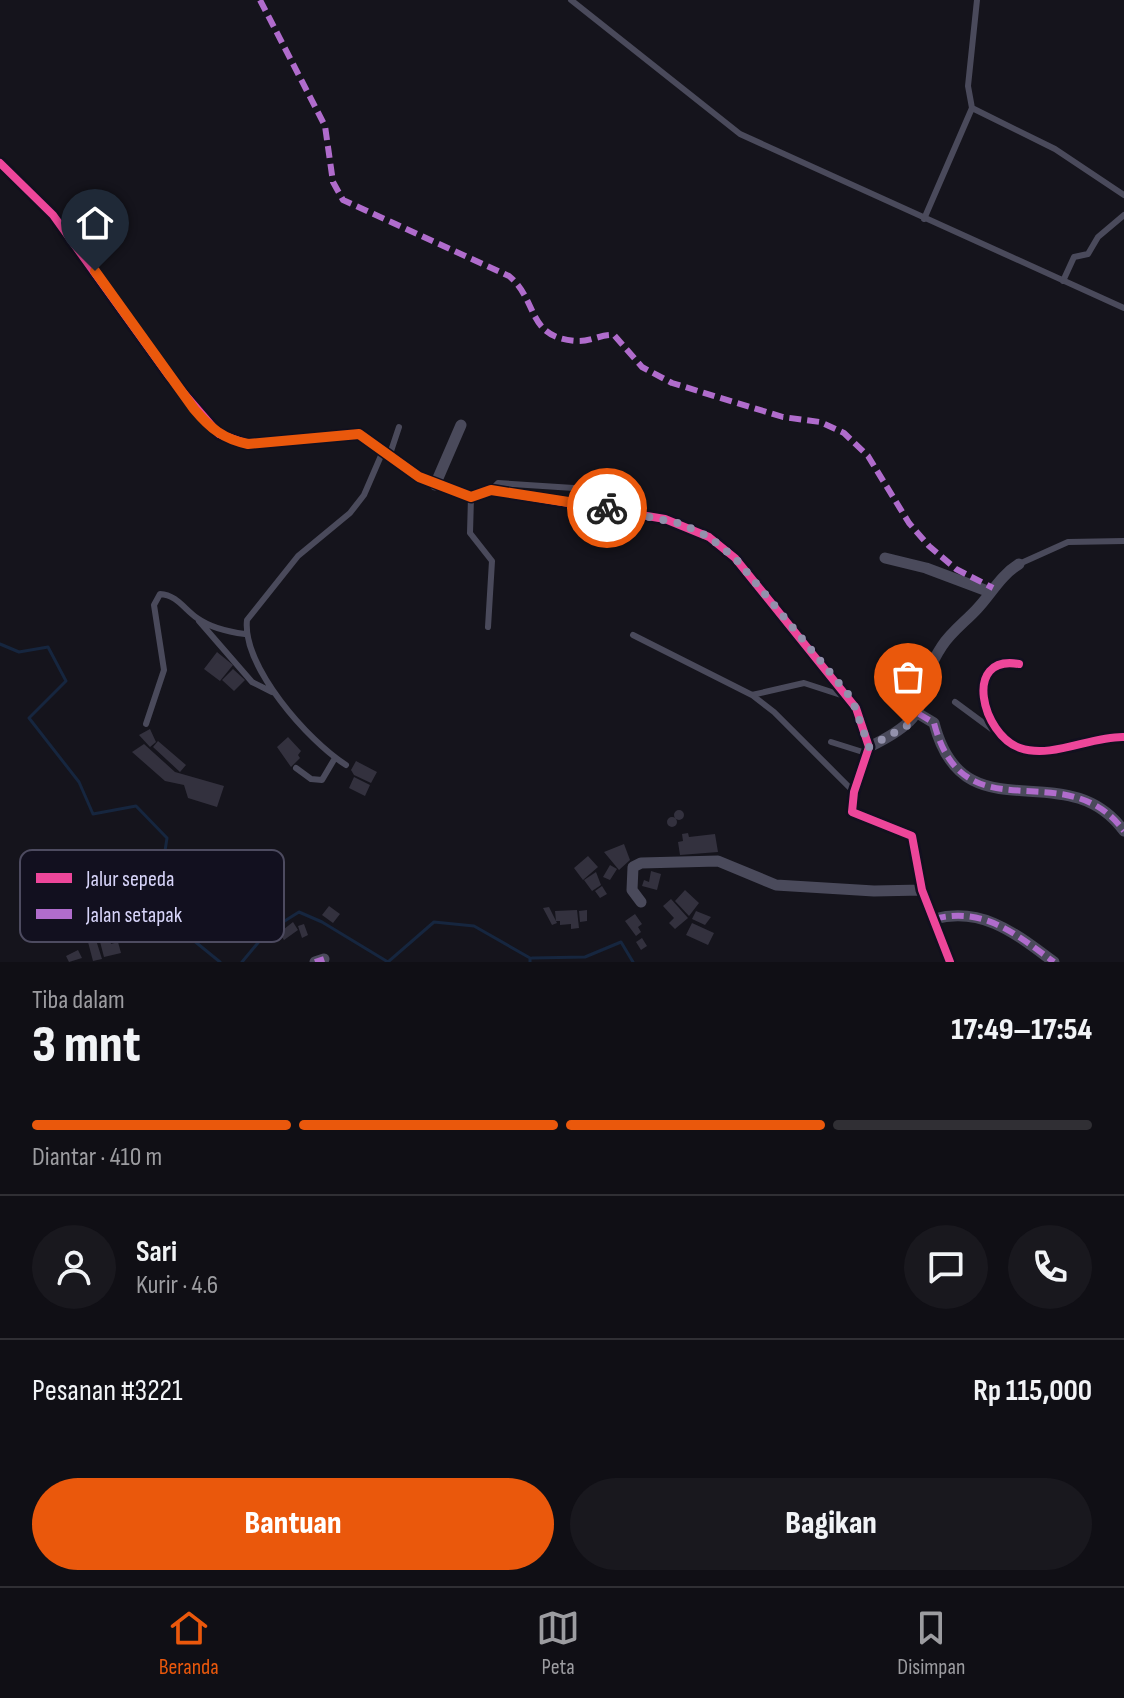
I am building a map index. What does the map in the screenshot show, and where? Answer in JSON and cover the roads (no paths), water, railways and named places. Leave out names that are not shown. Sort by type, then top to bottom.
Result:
[{"type":"street","points":[[0,163],[46,208],[169,376],[219,434],[248,444],[349,432],[370,438],[386,454],[435,485],[471,497],[491,490],[644,514],[682,524],[709,537],[735,558],[852,699],[869,750]]},
{"type":"street","points":[[435,485],[461,425]]},
{"type":"street","points":[[885,558],[897,564],[923,567],[990,592]]},
{"type":"street","points":[[950,962],[922,890],[912,836],[852,812],[854,792],[869,750],[908,725],[919,714],[942,646],[1006,572],[1019,564]]},
{"type":"street","points":[[1019,664],[1000,665],[984,680],[985,705],[1001,735],[1020,748],[1039,750],[1124,737]]},
{"type":"street","points":[[919,714],[934,723],[940,747],[962,774],[1014,793],[1058,791],[1085,798],[1110,814],[1124,831]]},
{"type":"street","points":[[641,902],[632,890],[633,867],[641,863],[696,860],[718,861],[776,885],[874,891],[922,890]]},
{"type":"street","points":[[934,919],[957,913],[993,921],[1054,962]]},
{"type":"lane","points":[[571,0],[740,134],[1124,308]]},
{"type":"lane","points":[[924,219],[972,108],[968,86],[977,0]]},
{"type":"lane","points":[[972,108],[1055,149],[1124,195]]},
{"type":"lane","points":[[1063,281],[1074,257],[1088,254],[1098,237],[1124,215]]},
{"type":"lane","points":[[346,765],[335,758],[272,692],[245,634],[247,620],[298,556],[350,513],[364,495],[399,427]]},
{"type":"lane","points":[[491,490],[498,483],[589,489]]},
{"type":"lane","points":[[471,497],[470,533],[492,561],[488,627]]},
{"type":"lane","points":[[1019,564],[1068,542],[1124,541]]},
{"type":"lane","points":[[146,724],[164,670],[154,605],[157,597],[170,595],[197,618],[252,682],[272,692]]},
{"type":"lane","points":[[197,618],[223,631],[245,634]]},
{"type":"lane","points":[[633,635],[752,695],[774,712],[854,792]]},
{"type":"lane","points":[[752,695],[804,683],[852,699]]},
{"type":"lane","points":[[955,702],[984,726],[1001,735]]},
{"type":"lane","points":[[831,742],[869,750]]},
{"type":"lane","points":[[296,768],[311,779],[322,780],[335,758]]},
{"type":"waterway","points":[[0,644],[19,652],[48,647],[66,681],[29,718],[79,782],[93,814],[136,806],[167,838],[165,850]]},
{"type":"waterway","points":[[284,921],[299,912],[322,922],[388,962]]},
{"type":"waterway","points":[[388,962],[434,922],[474,926],[530,958],[530,962]]},
{"type":"waterway","points":[[195,942],[220,962]]},
{"type":"waterway","points":[[242,962],[259,942]]},
{"type":"waterway","points":[[532,958],[585,957],[621,942],[633,962]]}]
